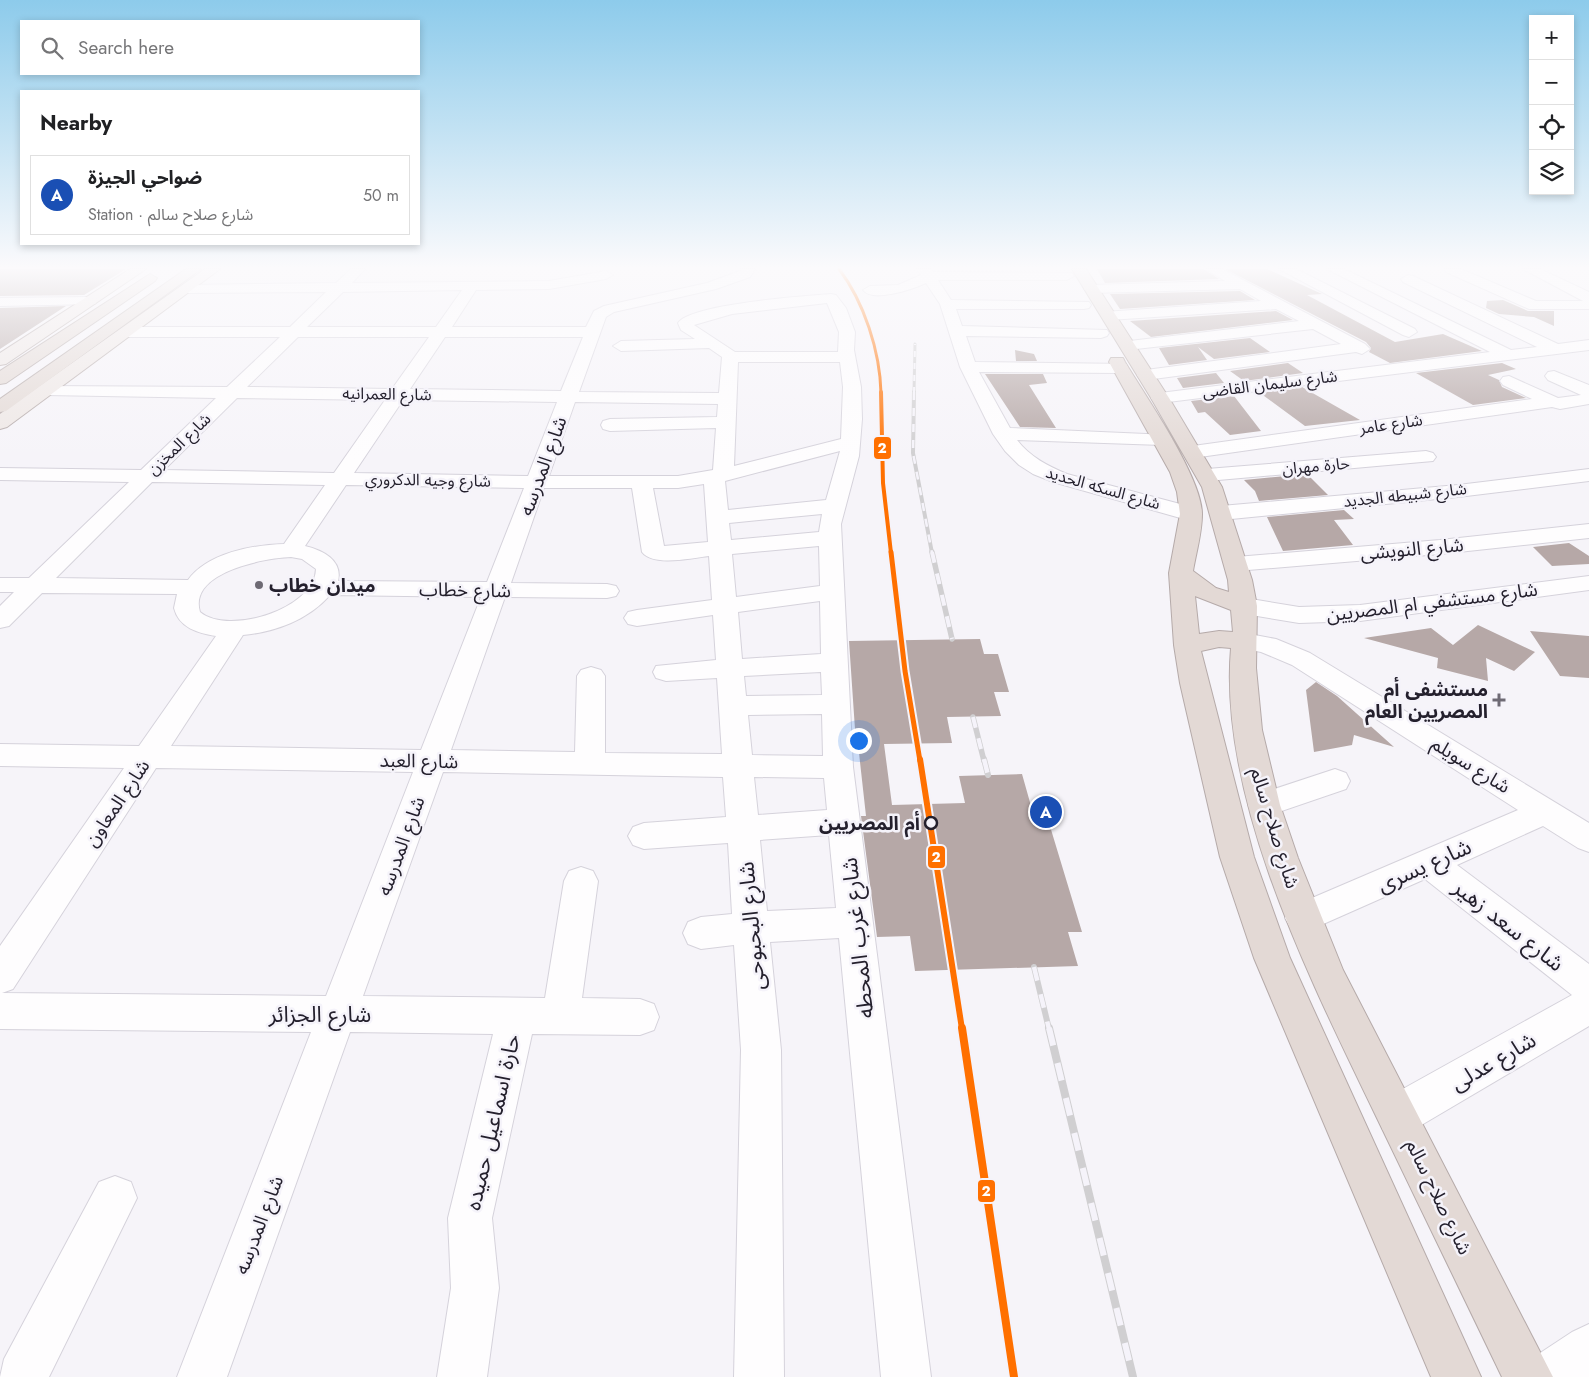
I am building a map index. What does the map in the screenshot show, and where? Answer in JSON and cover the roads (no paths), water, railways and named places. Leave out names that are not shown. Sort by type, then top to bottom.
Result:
[{"type":"highway","points":[[0,379],[68,333]]},
{"type":"highway","points":[[0,407],[103,333]]},
{"type":"highway","name":"شارع صلاح سالم","points":[[1110,333],[1185,482],[1236,564],[1245,606],[1244,698],[1248,730],[1264,805],[1303,918],[1359,1042],[1398,1115],[1528,1377]]},
{"type":"highway","name":"شارع صلاح سالم","points":[[1112,333],[1200,463],[1206,513],[1181,573],[1187,645],[1229,828],[1258,922],[1456,1377]]},
{"type":"highway","points":[[1181,573],[1207,593],[1245,606]]},
{"type":"highway","points":[[1187,645],[1219,639],[1244,641]]},
{"type":"main road","points":[[4,354],[38,333]]},
{"type":"main road","points":[[0,423],[124,333]]},
{"type":"street","name":"شارع المخزن","points":[[0,620],[293,333]]},
{"type":"street","points":[[291,550],[440,333]]},
{"type":"street","name":"شارع المدرسه","points":[[202,1377],[568,397],[588,333]]},
{"type":"street","points":[[697,333],[713,343],[730,357],[847,354]]},
{"type":"street","name":"شارع غرب المحطه","points":[[838,333],[841,345],[847,354],[852,387],[853,419],[849,456],[834,506],[830,538],[838,767],[906,1377]]},
{"type":"street","name":"شارع السكه الحديد","points":[[957,333],[968,367],[1003,434],[1012,447],[1040,470],[1060,478],[1206,513]]},
{"type":"street","points":[[968,367],[1070,333]]},
{"type":"street","name":"شارع سليمان القاضى","points":[[1176,333],[1399,368],[1589,345]]},
{"type":"street","points":[[1214,333],[1359,348]]},
{"type":"street","points":[[1333,333],[1399,368]]},
{"type":"street","points":[[1465,333],[1509,355]]},
{"type":"street","points":[[1524,333],[1555,349]]},
{"type":"street","points":[[621,346],[713,343]]},
{"type":"street","name":"شارع البحبوحى","points":[[730,357],[726,422],[719,476],[720,533],[761,1050],[759,1377]]},
{"type":"street","points":[[1554,376],[1589,392]]},
{"type":"street","points":[[1509,381],[1556,403]]},
{"type":"street","name":"شارع العمرانيه","points":[[46,390],[728,399]]},
{"type":"street","name":"شارع عامر","points":[[1200,463],[1556,403],[1585,408]]},
{"type":"street","points":[[610,425],[726,422]]},
{"type":"street","points":[[1003,434],[1162,439]]},
{"type":"street","name":"شارع وجيه الدكروري","points":[[0,474],[536,482],[678,482],[719,476],[851,442]]},
{"type":"street","name":"حارة مهران","points":[[1200,463],[1426,457]]},
{"type":"street","name":"شارع شبيطه الجديد","points":[[1206,513],[1458,491],[1589,475]]},
{"type":"street","points":[[642,483],[655,553],[661,555],[720,533],[834,506]]},
{"type":"street","name":"شارع النويشى","points":[[1236,564],[1440,547],[1589,531]]},
{"type":"street","points":[[720,533],[830,538]]},
{"type":"street","points":[[291,550],[305,552],[324,562],[329,570],[329,579],[324,588],[303,607],[288,616],[252,627],[234,629],[215,628],[200,624],[190,617],[186,608],[187,598],[193,587],[204,577],[236,560],[274,551],[291,550]]},
{"type":"street","name":"شارع مستشفي ام المصريين","points":[[1245,606],[1299,615],[1360,613],[1589,583]]},
{"type":"street","points":[[0,585],[193,587]]},
{"type":"street","name":"شارع خطاب","points":[[324,588],[607,591]]},
{"type":"street","points":[[637,618],[831,592]]},
{"type":"street","name":"شارع المعاون","points":[[0,977],[234,629]]},
{"type":"street","name":"شارع سويلم","points":[[1244,641],[1267,645],[1301,659],[1589,839]]},
{"type":"street","points":[[666,672],[834,662]]},
{"type":"street","points":[[590,676],[590,764]]},
{"type":"street","points":[[733,706],[835,704]]},
{"type":"street","name":"شارع العبد","points":[[0,755],[838,767]]},
{"type":"street","points":[[1264,805],[1335,781]]},
{"type":"street","name":"شارع يسرى","points":[[1303,918],[1545,812]]},
{"type":"street","points":[[644,836],[844,821]]},
{"type":"street","name":"شارع سعد زهير","points":[[1430,864],[1589,986]]},
{"type":"street","points":[[561,1016],[581,880]]},
{"type":"street","points":[[701,933],[751,926],[855,922]]},
{"type":"street","name":"شارع عدلى","points":[[1398,1115],[1589,1006]]},
{"type":"street","name":"شارع الجزائر","points":[[0,1011],[640,1017]]},
{"type":"street","name":"حارة اسماعيل حميده","points":[[462,1377],[475,1288],[470,1218],[475,1185],[517,1015]]},
{"type":"street","points":[[22,1377],[115,1198]]},
{"type":"street","points":[[1549,1377],[1589,1349]]},
{"type":"railway","points":[[914,393],[915,344]]},
{"type":"railway","points":[[914,392],[913,453],[932,553]]},
{"type":"railway","points":[[932,552],[952,639]]},
{"type":"railway","points":[[973,717],[984,761]]},
{"type":"railway","points":[[984,759],[988,775]]},
{"type":"railway","points":[[1034,967],[1049,1029]]},
{"type":"railway","points":[[1049,1028],[1133,1377]]},
{"type":"place","name":"ميدان خطاب","points":[[259,585]]},
{"type":"place","name":"مستشفى أم المصريين العام","points":[[1499,700]]},
{"type":"place","name":"ضواحي الجيزة","points":[[1046,812]]},
{"type":"place","name":"أم المصريين","points":[[931,823]]}]
